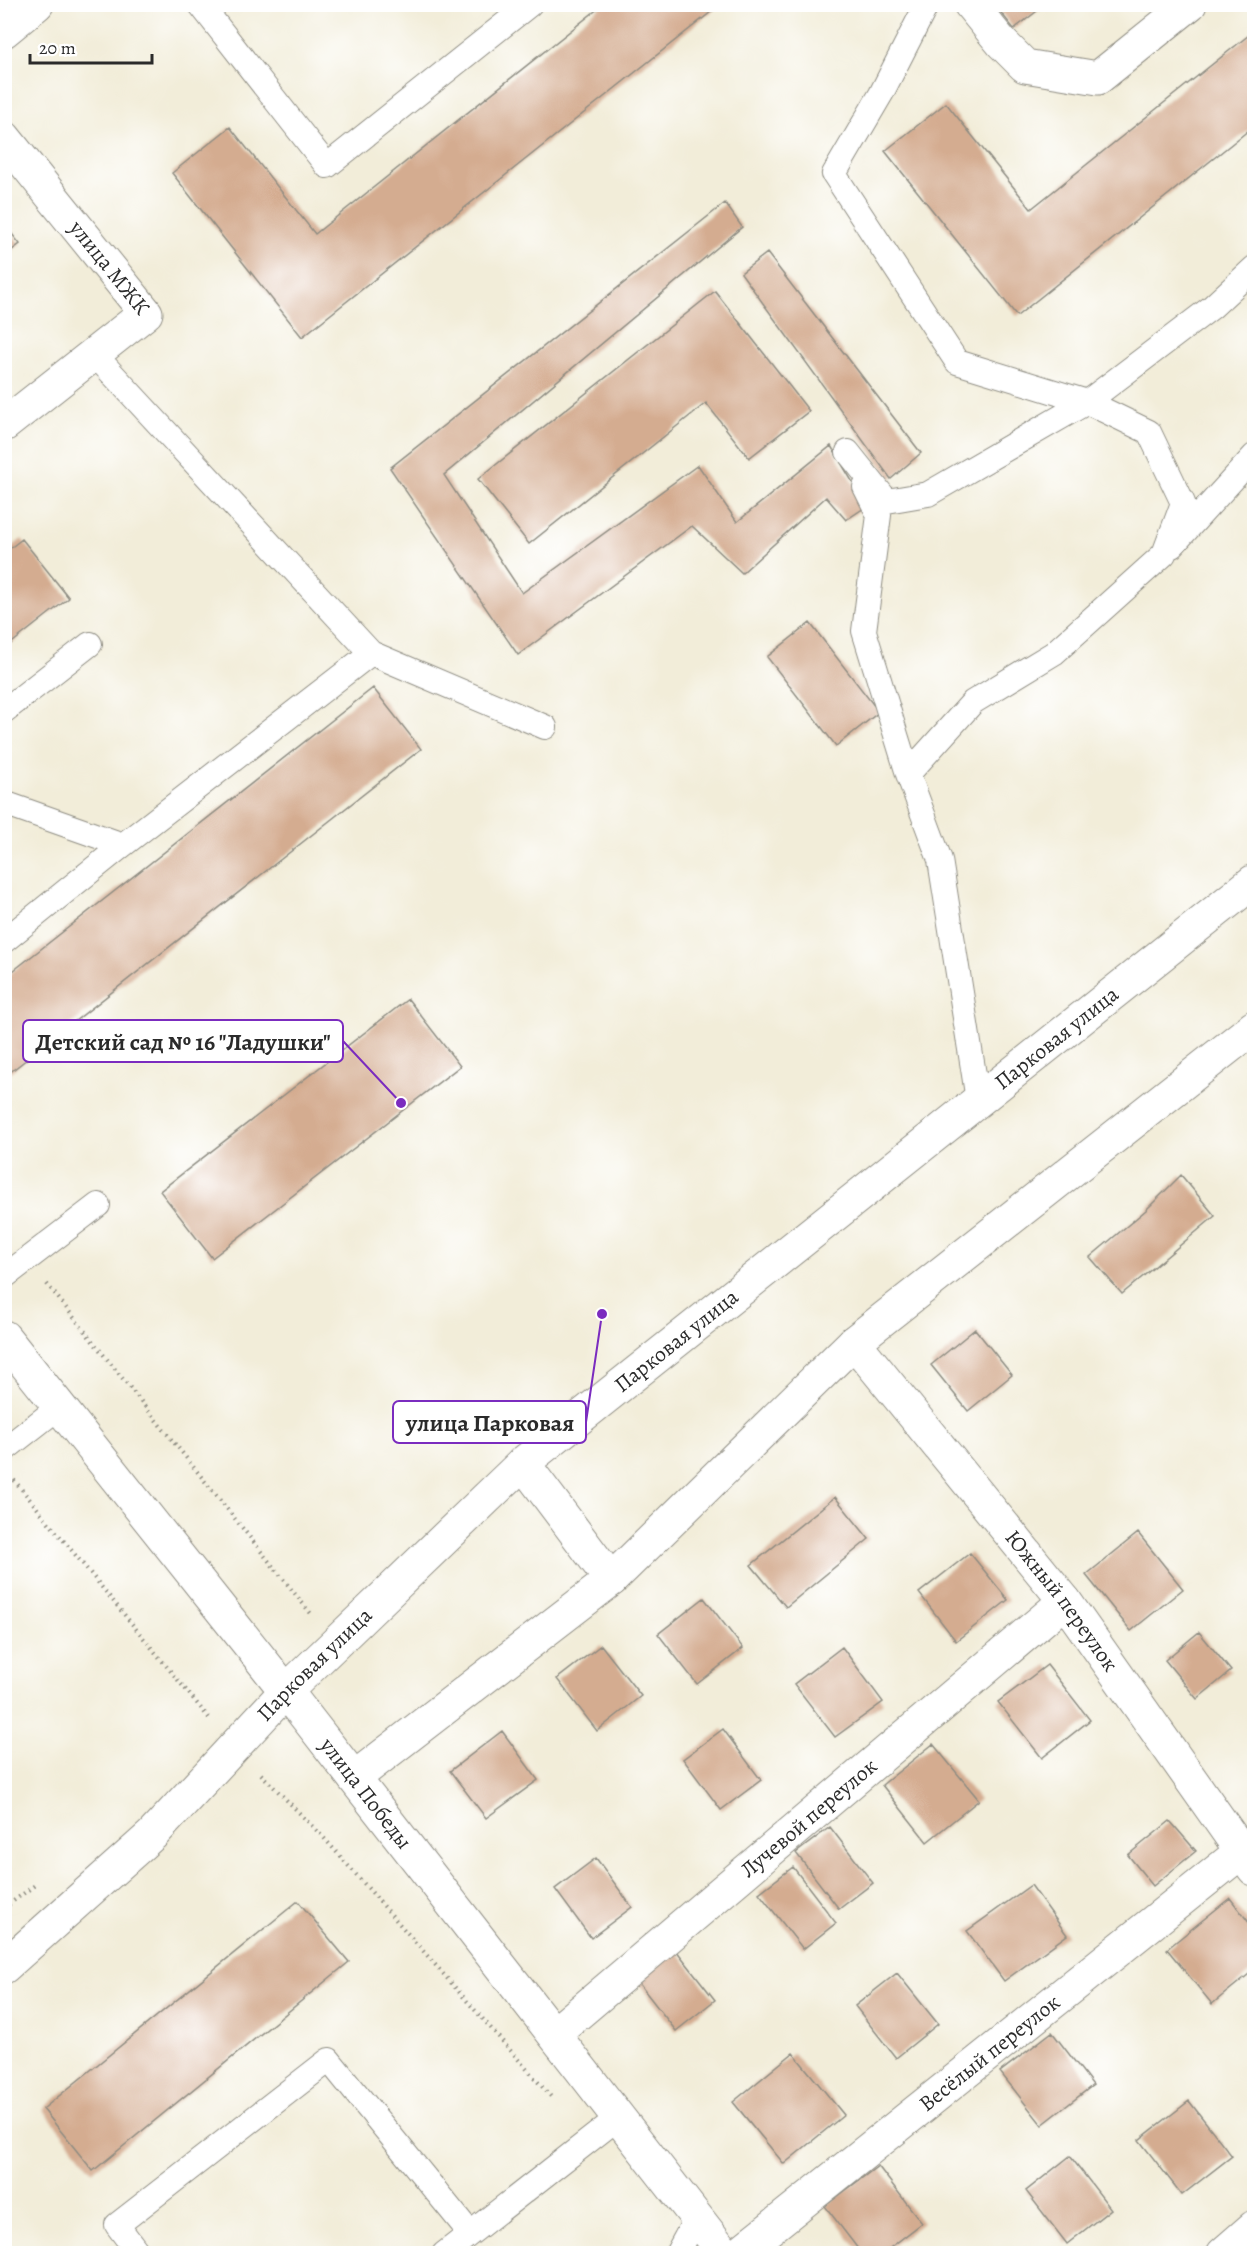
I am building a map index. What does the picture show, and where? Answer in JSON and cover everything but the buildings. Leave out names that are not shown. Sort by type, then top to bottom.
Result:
[{"type":"street","points":[[4,31],[37,4]]},
{"type":"street","points":[[970,4],[1002,43],[1025,66],[1098,78],[1190,4]]},
{"type":"street","name":"улица МЖК","points":[[4,137],[146,313],[4,426]]},
{"type":"street","name":"Парковая улица","points":[[4,1967],[152,1834],[286,1691],[523,1463],[1254,880]]},
{"type":"street","points":[[354,1778],[611,1580],[854,1342],[1254,1027]]},
{"type":"street","name":"улица Победы","points":[[4,1336],[286,1691],[726,2253]]},
{"type":"street","name":"Южный переулок","points":[[854,1342],[1065,1601],[1248,1861]]},
{"type":"street","points":[[523,1463],[611,1580]]},
{"type":"street","name":"Лучевой переулок","points":[[554,2034],[1065,1601]]},
{"type":"street","name":"Весёлый переулок","points":[[738,2253],[1248,1861]]},
{"type":"street","points":[[1223,2253],[1254,2228]]},
{"type":"lane","points":[[200,4],[327,166],[530,4]]},
{"type":"lane","points":[[927,4],[881,94],[834,174],[957,362],[1088,402],[1149,432],[1184,503],[1164,554]]},
{"type":"lane","points":[[978,1100],[940,860],[908,774],[864,631],[879,515],[848,452],[887,501],[928,494],[1088,402],[1212,307],[1254,268]]},
{"type":"lane","points":[[94,354],[372,653],[545,727]]},
{"type":"lane","points":[[908,774],[973,702],[1054,653],[1164,554],[1254,456]]},
{"type":"lane","points":[[4,711],[90,644]]},
{"type":"lane","points":[[4,941],[123,845],[372,653]]},
{"type":"lane","points":[[4,803],[123,845]]},
{"type":"lane","points":[[4,1277],[98,1204]]},
{"type":"lane","points":[[4,1450],[59,1407]]},
{"type":"lane","points":[[140,2253],[117,2225],[329,2060],[470,2233]]},
{"type":"lane","points":[[444,2253],[619,2118]]},
{"type":"lane","points":[[677,2253],[697,2217]]},
{"type":"path","points":[[28,1259],[335,1644]]},
{"type":"path","points":[[12,1477],[234,1747],[324,1838],[589,2140]]},
{"type":"place","name":"Детский сад № 16 \"Ладушки\"","points":[[401,1103]]},
{"type":"place","name":"улица Парковая","points":[[602,1314]]}]
